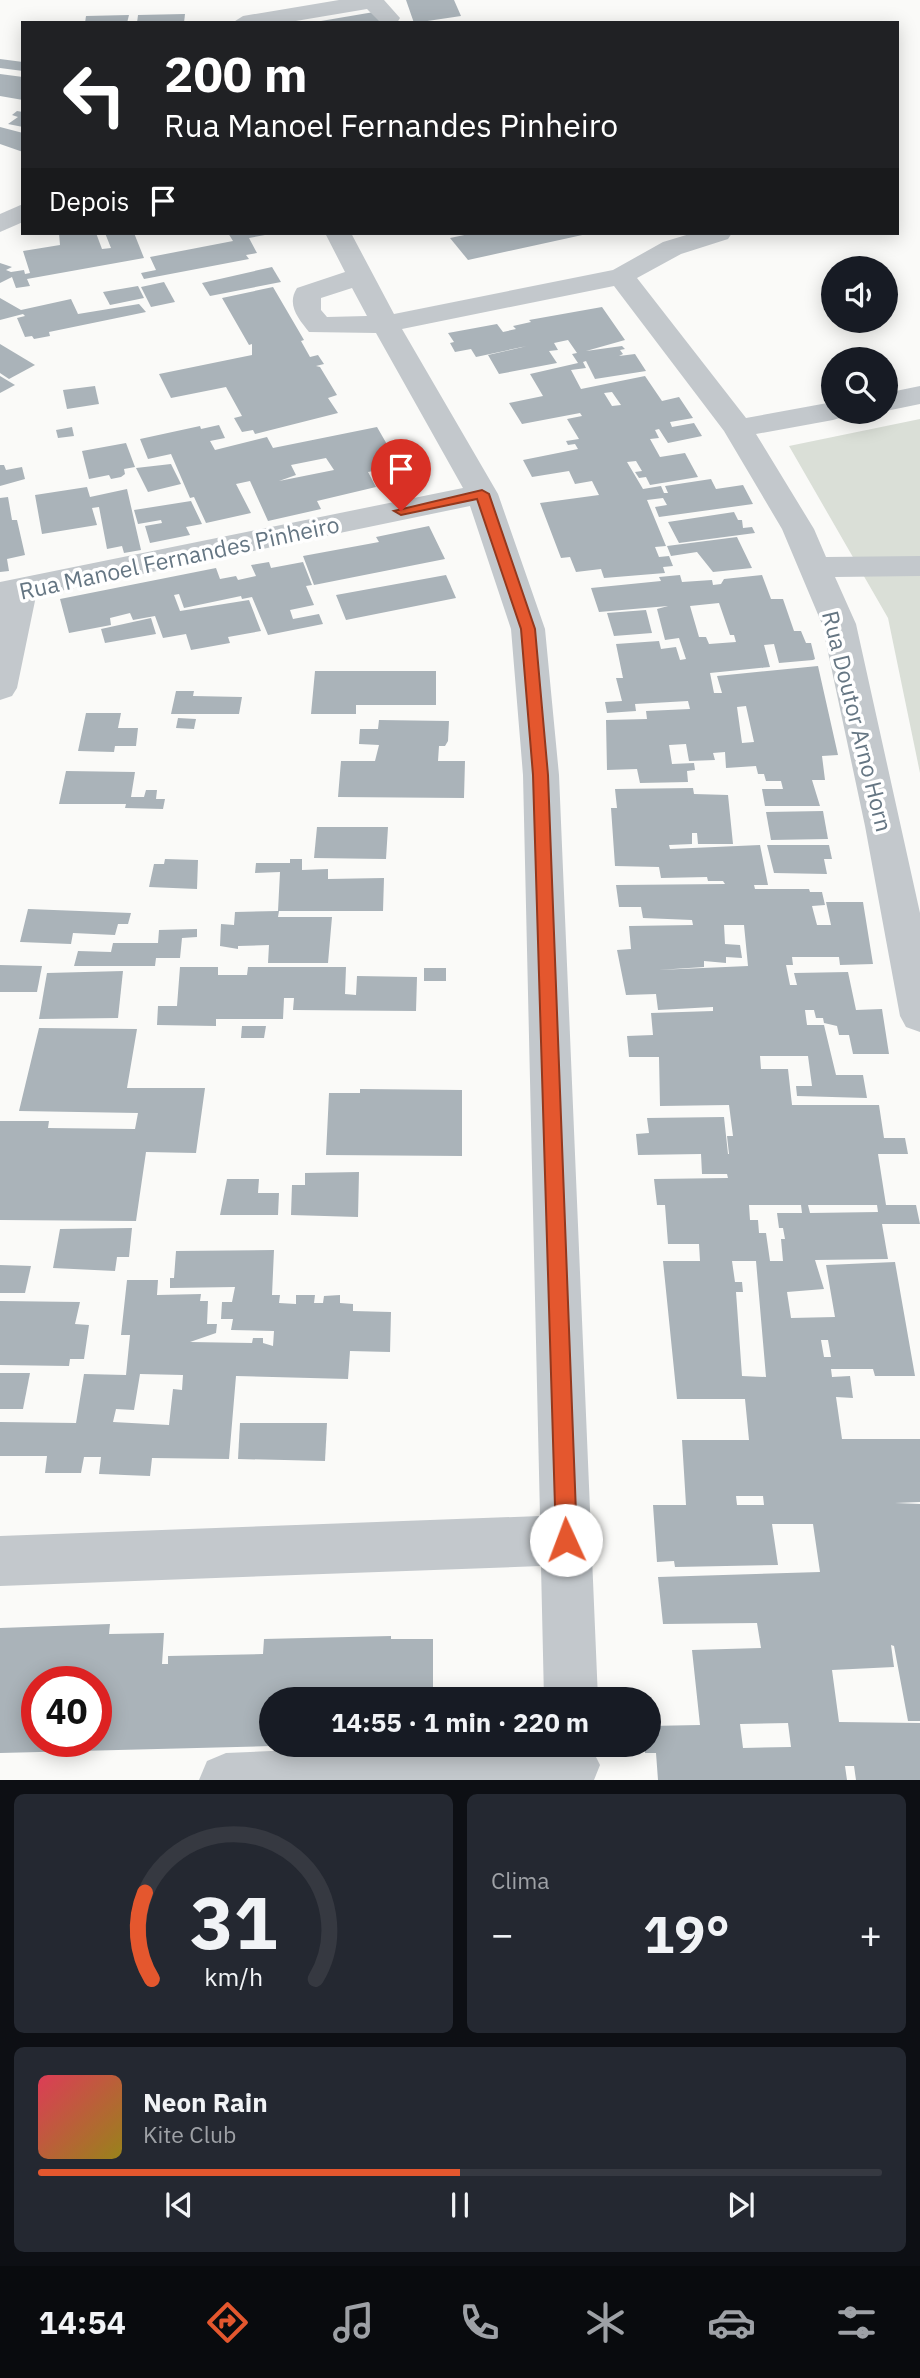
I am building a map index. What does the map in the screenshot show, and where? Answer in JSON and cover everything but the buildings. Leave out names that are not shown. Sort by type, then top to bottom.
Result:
[{"type":"street","points":[[236,0],[242,21]]},
{"type":"street","points":[[255,21],[367,2],[375,4],[389,18]]},
{"type":"street","points":[[0,224],[21,213]]},
{"type":"street","points":[[339,235],[385,324],[482,494],[528,629],[540,761],[571,1687]]},
{"type":"street","points":[[360,276],[307,295],[307,311],[319,326],[385,324],[621,276],[673,248],[713,235]]},
{"type":"street","name":"Rua Doutor Arno Horn","points":[[621,276],[738,428],[798,529],[839,624],[884,826],[920,1016]]},
{"type":"street","points":[[898,400],[920,396]]},
{"type":"street","points":[[738,428],[821,413]]},
{"type":"street","name":"Rua Manoel Fernandes Pinheiro","points":[[11,592],[482,494]]},
{"type":"street","points":[[814,567],[920,566]]},
{"type":"street","points":[[0,688],[11,592]]},
{"type":"street","points":[[0,1561],[566,1540]]},
{"type":"street","points":[[226,1780],[428,1775],[573,1763]]},
{"type":"shaded area","points":[[920,419],[920,773],[888,618],[789,446]]},
{"type":"route","points":[[401,511],[482,494],[528,629],[541,775],[566,1540]]}]
